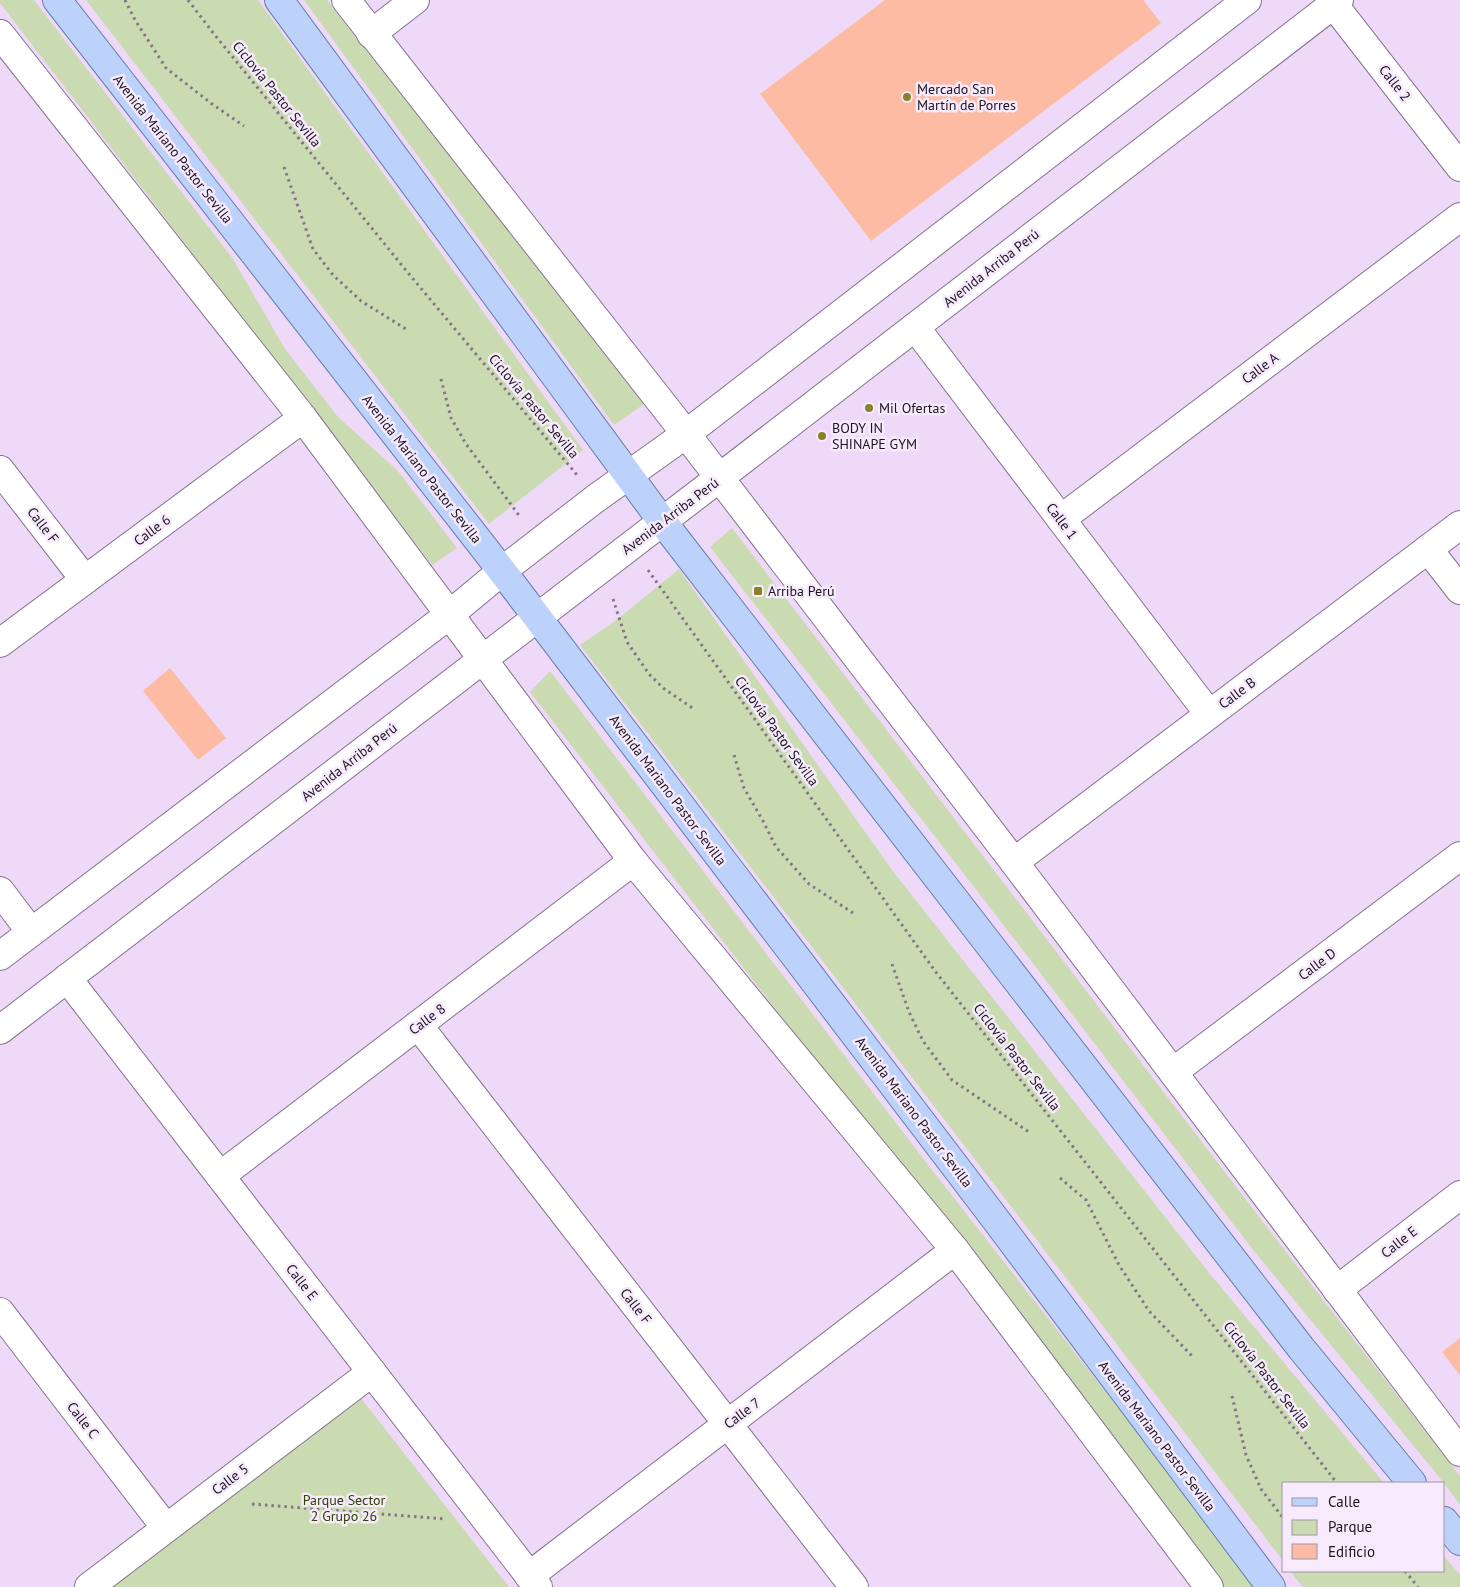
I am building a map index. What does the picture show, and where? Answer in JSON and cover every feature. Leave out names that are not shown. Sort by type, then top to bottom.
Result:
[{"type":"main road","name":"Avenida Mariano Pastor Sevilla","points":[[56,0],[502,571],[996,1220],[1271,1587]]},
{"type":"main road","points":[[280,0],[662,521],[1301,1348],[1411,1482]]},
{"type":"main road","points":[[1445,1522],[1460,1541]]},
{"type":"street","points":[[346,0],[686,434],[1014,862],[1460,1452]]},
{"type":"street","points":[[371,34],[416,0]]},
{"type":"street","points":[[0,956],[449,615],[595,499],[686,434],[1247,0]]},
{"type":"street","name":"Calle 2","points":[[1334,1],[1460,167]]},
{"type":"street","name":"Avenida Arriba Perú","points":[[0,1030],[915,327],[1334,1]]},
{"type":"street","points":[[0,34],[303,418],[633,861],[955,1250],[1209,1587]]},
{"type":"street","name":"Calle A","points":[[1061,519],[1460,216]]},
{"type":"street","name":"Calle 1","points":[[915,327],[1210,714]]},
{"type":"street","name":"Calle 6","points":[[0,643],[303,418]]},
{"type":"street","name":"Calle F","points":[[0,470],[85,580]]},
{"type":"street","name":"Calle B","points":[[1014,862],[1460,525]]},
{"type":"street","points":[[1428,549],[1460,590]]},
{"type":"street","name":"Calle D","points":[[1173,1072],[1460,856]]},
{"type":"street","name":"Calle 8","points":[[220,1176],[633,861]]},
{"type":"street","points":[[0,891],[31,932]]},
{"type":"street","name":"Calle E","points":[[67,978],[533,1582]]},
{"type":"street","name":"Calle F","points":[[418,1025],[854,1587]]},
{"type":"street","name":"Calle E","points":[[1337,1290],[1460,1195]]},
{"type":"street","name":"Calle 7","points":[[533,1582],[727,1424],[955,1250]]},
{"type":"street","name":"Calle C","points":[[0,1312],[166,1528]]},
{"type":"street","name":"Calle 5","points":[[89,1587],[372,1372]]},
{"type":"path","points":[[125,0],[135,20],[166,68],[244,126]]},
{"type":"path","name":"Ciclovía Pastor Sevilla","points":[[188,0],[239,65],[595,499]]},
{"type":"path","points":[[284,167],[313,249],[333,275],[362,301],[406,330]]},
{"type":"path","points":[[441,378],[451,418],[466,444],[523,520]]},
{"type":"path","name":"Ciclovía Pastor Sevilla","points":[[631,545],[935,971],[1336,1482]]},
{"type":"path","points":[[613,599],[627,642],[649,674],[663,688],[694,709]]},
{"type":"path","points":[[734,756],[744,788],[776,848],[809,884],[856,915]]},
{"type":"path","points":[[892,964],[909,1012],[923,1041],[952,1080],[1029,1132]]},
{"type":"path","points":[[1060,1178],[1086,1200],[1097,1225],[1124,1273],[1149,1310],[1192,1356]]},
{"type":"path","points":[[1232,1396],[1246,1455],[1261,1489],[1282,1516]]},
{"type":"path","points":[[248,1504],[451,1519],[445,1511]]},
{"type":"path","points":[[1406,1572],[1418,1587]]},
{"type":"green space","points":[[0,0],[34,0],[233,259],[285,349],[338,417],[397,470],[457,548],[432,565],[0,3]]},
{"type":"green space","points":[[86,0],[258,0],[583,450],[489,524]]},
{"type":"green space","points":[[304,0],[327,0],[644,404],[614,425]]},
{"type":"green space","points":[[732,528],[1296,1265],[1460,1476],[1460,1505],[1445,1482],[1254,1251],[710,547]]},
{"type":"green space","points":[[679,569],[892,870],[1210,1274],[1383,1482],[1282,1482],[1282,1559],[580,645],[618,619]]},
{"type":"green space","points":[[550,671],[932,1170],[1123,1414],[1253,1587],[1223,1587],[530,692]]},
{"type":"green space","name":"Parque Sector 2 Grupo 26","points":[[360,1397],[509,1587],[110,1587]]},
{"type":"green space","points":[[1445,1557],[1460,1575],[1460,1587],[1303,1587],[1291,1572],[1445,1572]]},
{"type":"building","name":"Mercado San Martín de Porres","points":[[885,0],[1143,0],[1161,23],[871,241],[760,94]]},
{"type":"building","points":[[170,668],[226,738],[198,760],[143,691]]},
{"type":"building","points":[[1460,1338],[1460,1375],[1442,1352]]},
{"type":"place","name":"Mercado San Martín de Porres","points":[[907,97]]},
{"type":"place","name":"Mil Ofertas","points":[[869,408]]},
{"type":"place","name":"BODY IN SHINAPE GYM","points":[[822,436]]},
{"type":"place","name":"Arriba Perú","points":[[758,591]]}]
